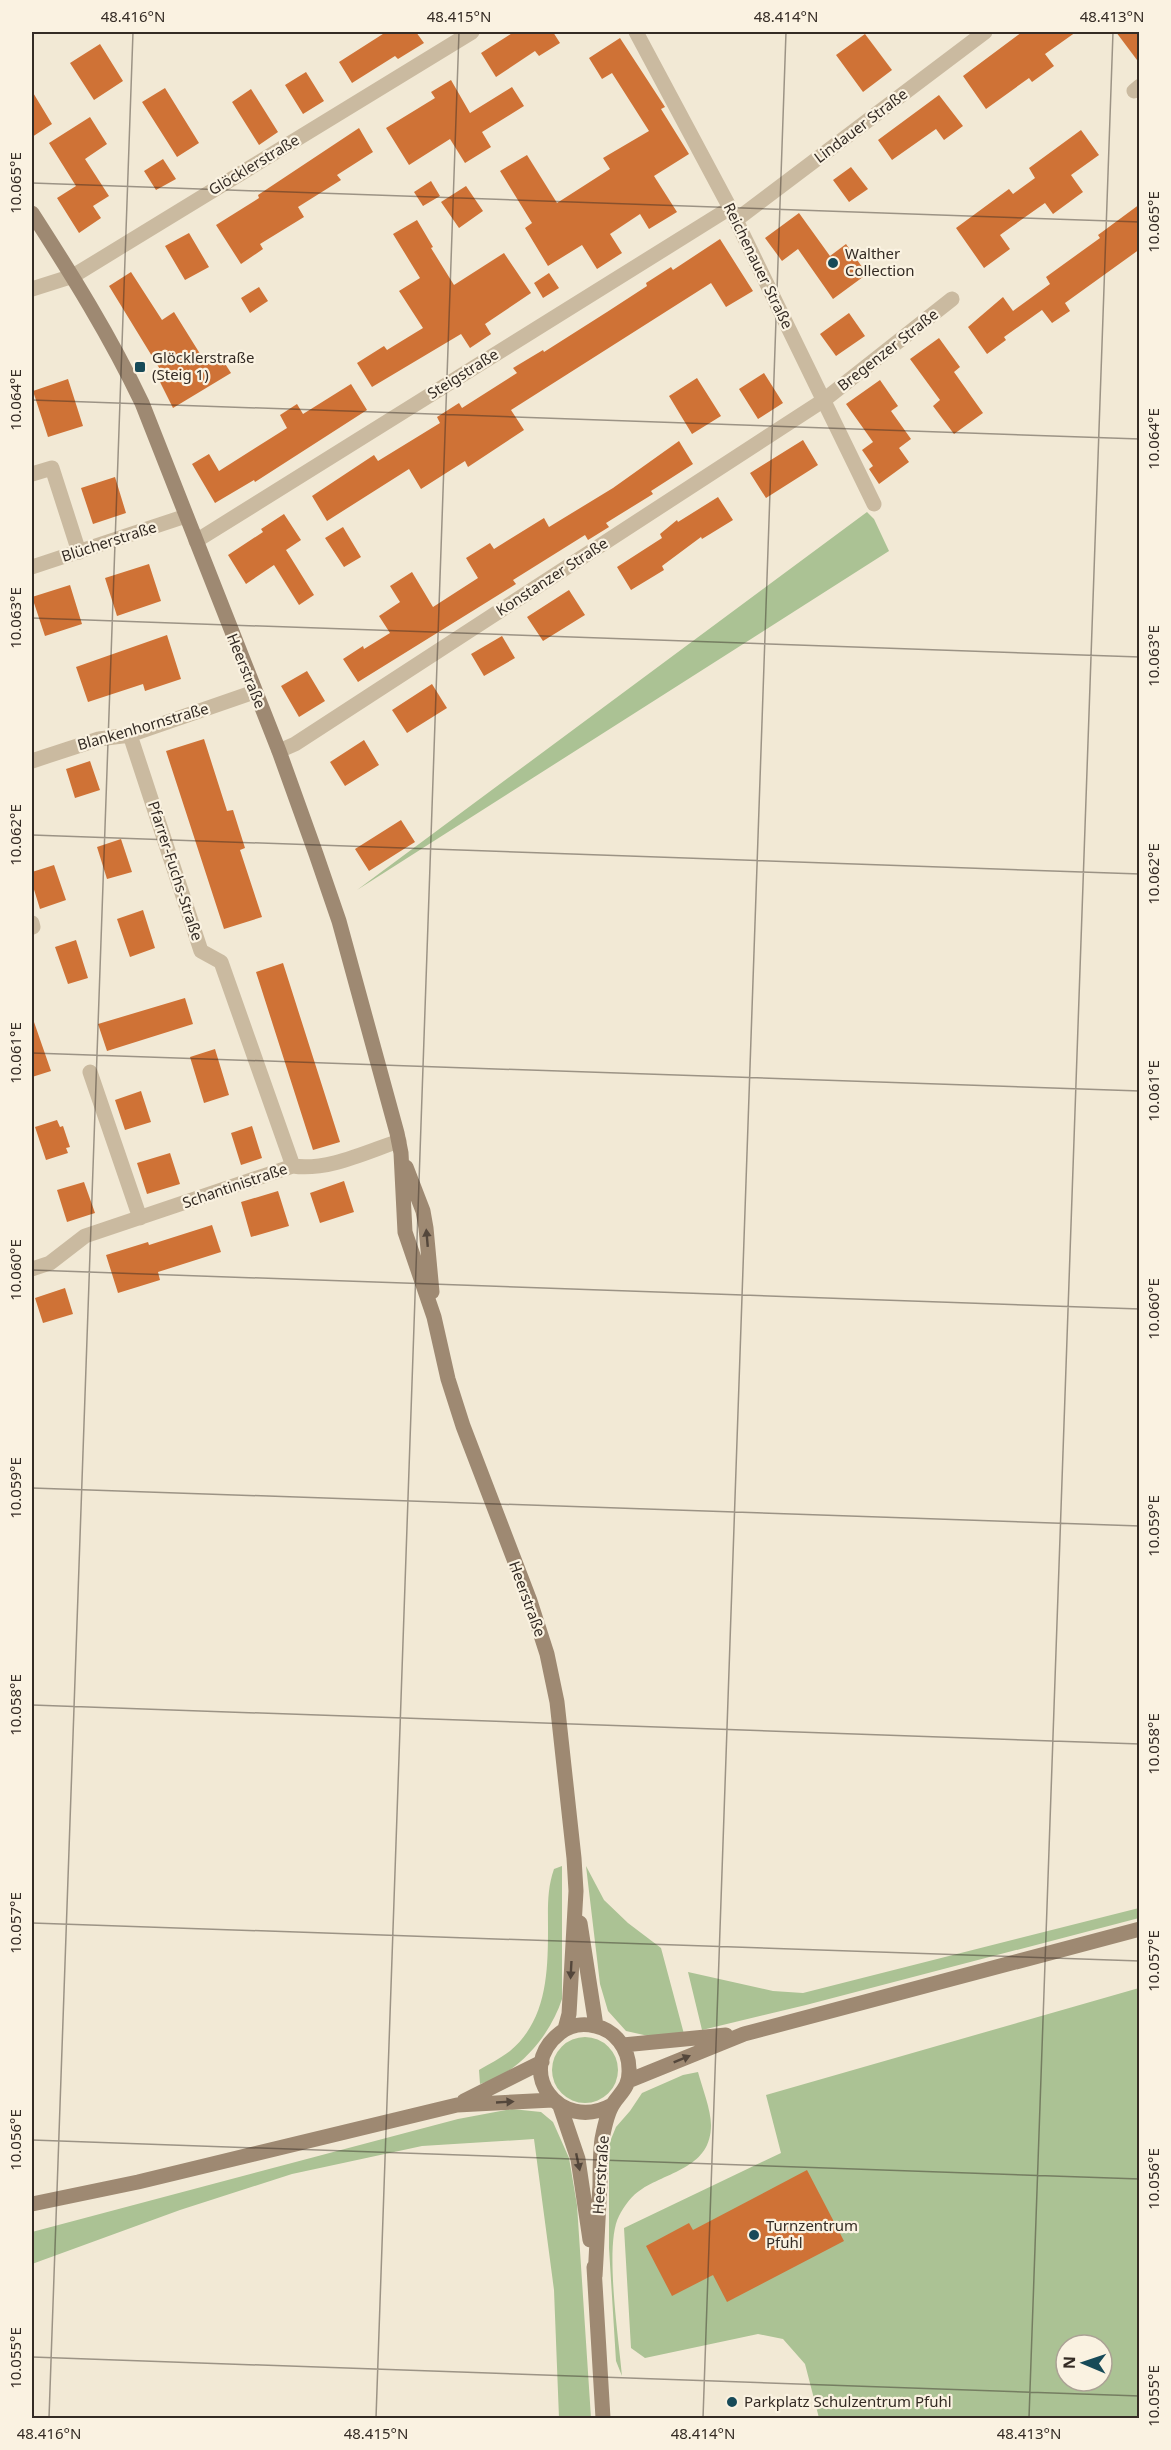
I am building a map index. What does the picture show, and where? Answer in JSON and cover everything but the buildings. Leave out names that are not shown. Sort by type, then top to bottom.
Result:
[{"type":"street","name":"Glöcklerstraße","points":[[32,289],[73,276],[472,32]]},
{"type":"street","name":"Reichenauer Straße","points":[[636,32],[733,214],[874,504]]},
{"type":"street","name":"Lindauer Straße","points":[[733,214],[985,32]]},
{"type":"street","name":"Heerstraße","points":[[32,213],[73,276],[117,353],[142,403],[279,751],[339,921],[400,1147],[423,1211],[434,1317]]},
{"type":"street","name":"Steigstraße","points":[[196,541],[733,214]]},
{"type":"street","name":"Bregenzer Straße","points":[[824,400],[952,299]]},
{"type":"street","name":"Konstanzer Straße","points":[[279,751],[294,744],[824,400]]},
{"type":"street","points":[[32,474],[52,468],[80,552]]},
{"type":"street","name":"Blücherstraße","points":[[32,567],[186,516]]},
{"type":"street","name":"Blankenhornstraße","points":[[32,760],[99,739],[130,735],[254,692]]},
{"type":"street","name":"Pfarrer-Fuchs-Straße","points":[[130,735],[201,951],[221,962],[293,1166]]},
{"type":"street","points":[[90,1072],[140,1218]]},
{"type":"street","name":"Heerstraße","points":[[400,1147],[405,1232],[434,1317],[448,1379],[530,1601],[547,1654],[557,1702],[576,1891],[596,2026]]},
{"type":"street","name":"Schantinistraße","points":[[32,1269],[50,1263],[85,1236],[293,1166],[308,1168],[326,1165],[400,1147]]},
{"type":"street","name":"Heerstraße","points":[[565,2030],[569,2014],[576,1891]]},
{"type":"street","points":[[612,2105],[590,2114],[574,2112],[557,2103],[542,2082],[544,2052],[552,2039],[565,2030],[579,2025],[596,2026],[611,2033],[623,2045],[629,2061],[628,2081],[744,2034],[1140,1929]]},
{"type":"street","points":[[623,2045],[744,2034]]},
{"type":"street","points":[[457,2105],[542,2062]]},
{"type":"street","name":"Heerstraße","points":[[603,2418],[596,2276],[602,2141],[612,2105],[620,2097],[628,2081]]},
{"type":"street","name":"Heerstraße","points":[[557,2103],[578,2159],[596,2276]]},
{"type":"street","points":[[32,2204],[138,2182],[457,2105],[557,2103]]},
{"type":"green space","points":[[867,512],[874,519],[889,551],[357,890]]},
{"type":"green space","points":[[562,1866],[562,1999],[557,2013],[531,2052],[507,2072],[480,2084],[479,2070],[506,2054],[522,2039],[532,2025],[538,2010],[546,1978],[550,1884],[554,1869]]},
{"type":"green space","points":[[586,1866],[604,1900],[628,1923],[661,1948],[684,2034],[653,2037],[626,2031],[608,2011],[600,1984]]},
{"type":"green space","points":[[1139,1908],[1139,1918],[702,2030],[688,1972],[773,1991],[803,1993]]},
{"type":"green space","points":[[1139,1988],[1139,2418],[819,2418],[805,2364],[783,2339],[758,2334],[645,2358],[631,2348],[624,2228],[781,2153],[766,2095]]},
{"type":"green space","points":[[591,2037],[609,2046],[616,2057],[618,2070],[616,2083],[609,2094],[598,2101],[579,2103],[561,2094],[554,2083],[552,2064],[561,2046],[572,2039]]},
{"type":"green space","points":[[698,2072],[711,2119],[709,2139],[704,2150],[687,2166],[635,2194],[621,2212],[615,2229],[613,2269],[622,2376],[616,2361],[609,2248],[609,2144],[616,2127],[642,2093],[683,2075]]},
{"type":"green space","points":[[512,2109],[541,2112],[553,2122],[569,2158],[577,2205],[591,2418],[559,2418],[554,2290],[534,2139],[422,2146],[292,2174],[180,2210],[32,2264],[32,2232],[458,2119]]},
{"type":"place","name":"Walther Collection","points":[[833,263]]},
{"type":"place","name":"Glöcklerstraße (Steig 1)","points":[[140,367]]},
{"type":"place","name":"Turnzentrum Pfuhl","points":[[754,2235]]},
{"type":"place","name":"Parkplatz Schulzentrum Pfuhl","points":[[732,2402]]}]
